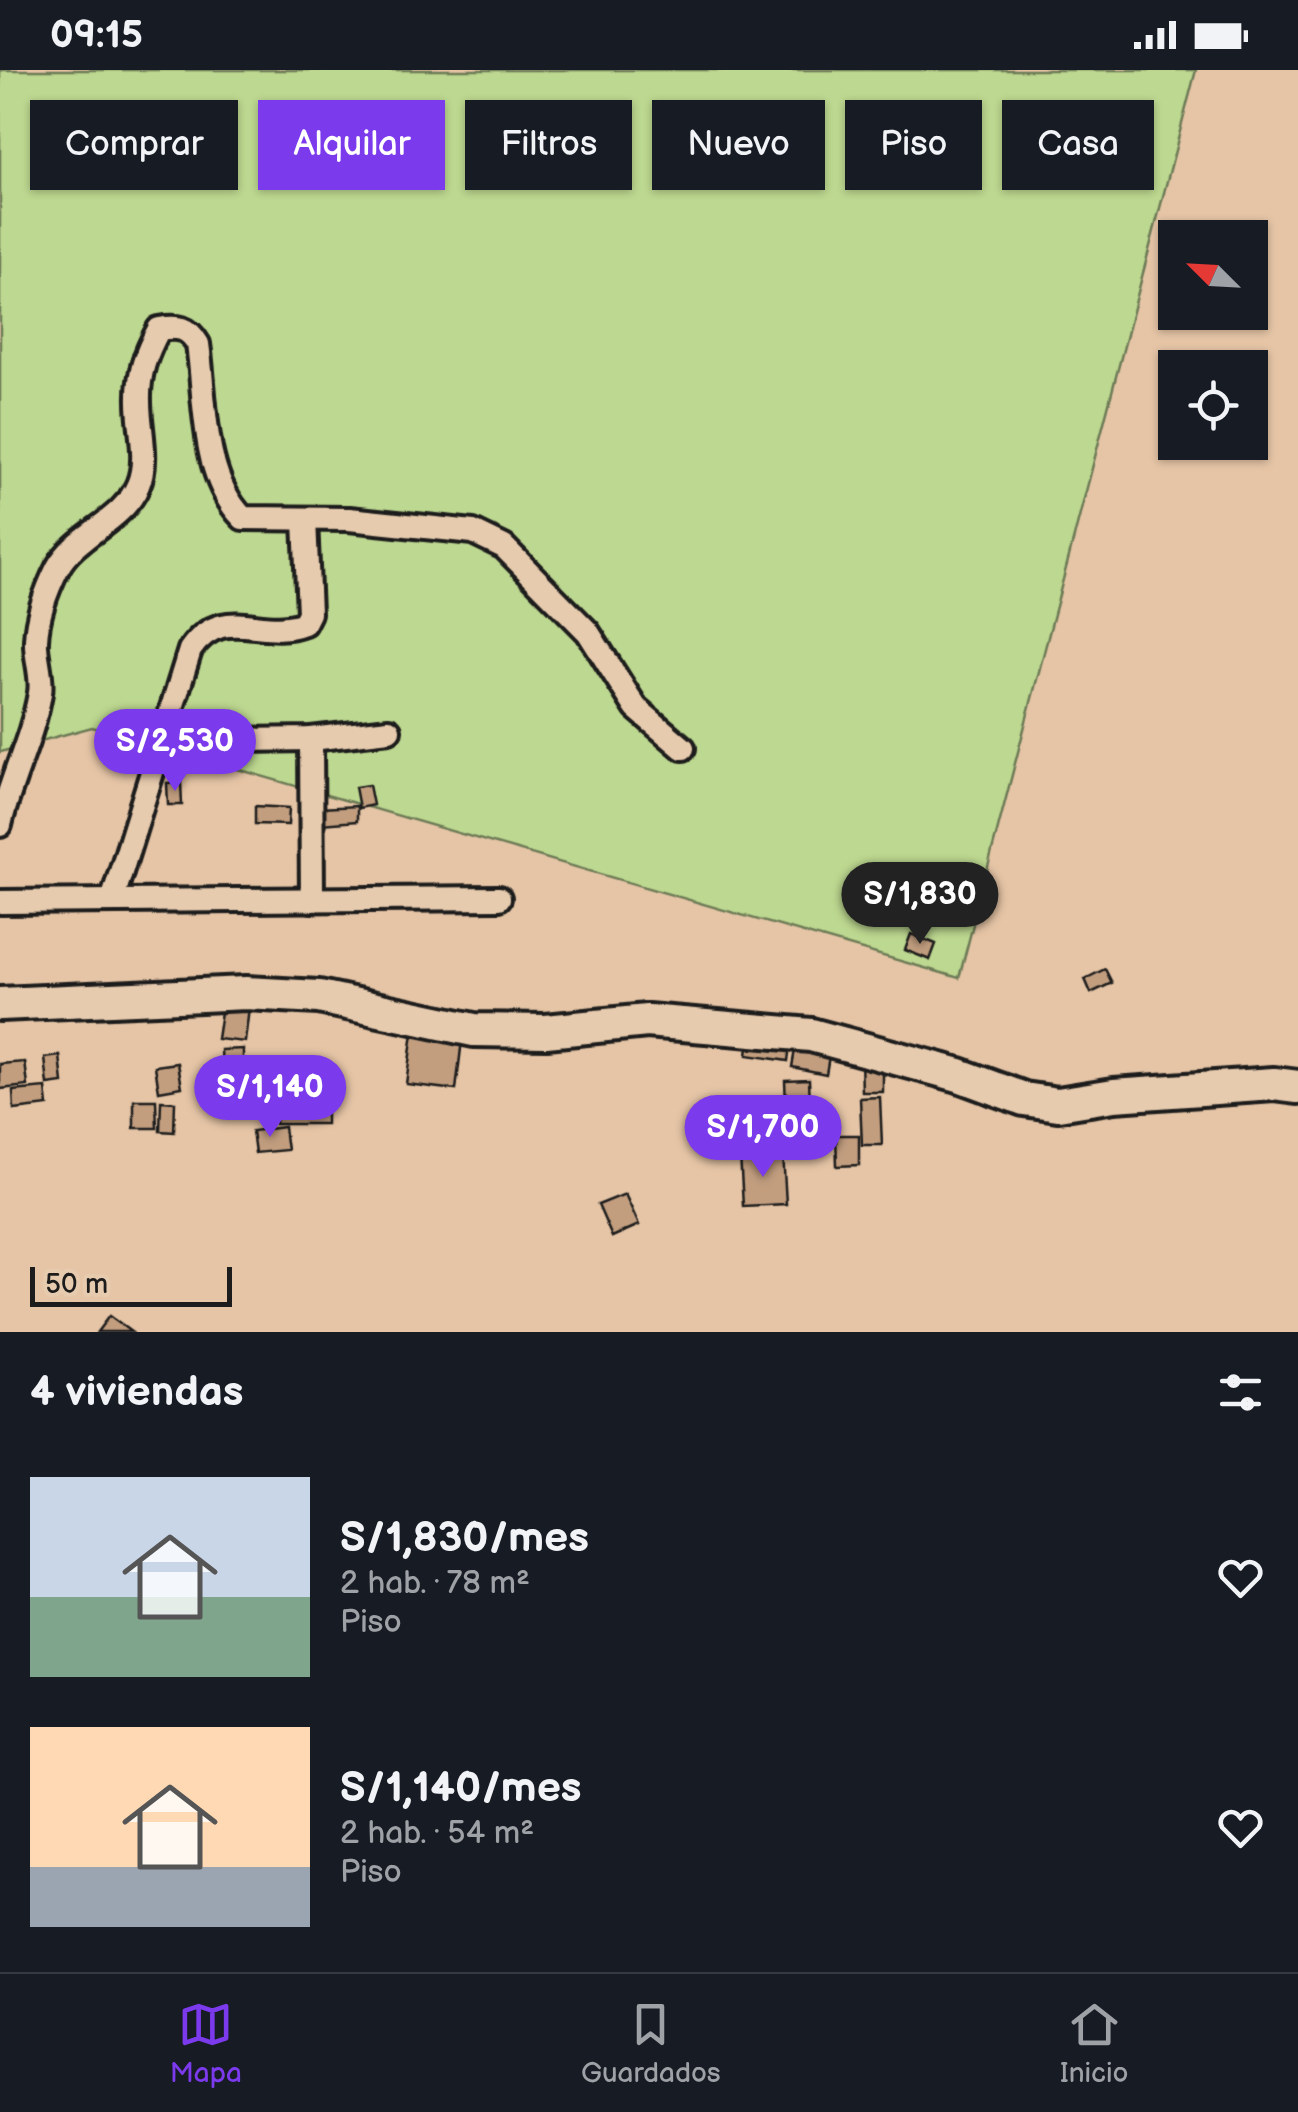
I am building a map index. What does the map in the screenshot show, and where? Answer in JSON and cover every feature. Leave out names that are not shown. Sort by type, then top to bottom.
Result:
[{"type":"main road","points":[[0,1004],[246,992],[318,997],[474,1030],[546,1031],[647,1022],[811,1035],[959,1076],[1024,1099],[1058,1104],[1114,1095],[1274,1084],[1298,1087]]},
{"type":"street","points":[[0,825],[6,798],[26,756],[41,688],[36,640],[42,604],[60,563],[124,507],[138,486],[143,461],[138,398],[143,358],[159,329],[176,326],[191,332],[198,344],[216,476],[228,503],[243,518],[349,519],[473,532],[504,547],[588,632],[636,708],[682,748]]},
{"type":"street","points":[[112,901],[190,650],[203,632],[217,625],[304,622],[309,612],[304,520]]},
{"type":"street","points":[[160,741],[310,739],[389,730]]},
{"type":"street","points":[[310,739],[312,900]]},
{"type":"street","points":[[0,902],[499,898]]},
{"type":"green space","points":[[0,70],[1196,70],[959,978],[92,727],[0,752]]},
{"type":"building","points":[[181,782],[182,805],[168,805],[167,783]]},
{"type":"building","points":[[369,785],[373,805],[359,808],[355,787]]},
{"type":"building","points":[[255,806],[289,808],[288,825],[255,824]]},
{"type":"building","points":[[357,806],[357,821],[321,824],[320,808]]},
{"type":"building","points":[[911,934],[936,944],[930,960],[905,950]]},
{"type":"building","points":[[1105,969],[1112,983],[1091,993],[1085,979]]},
{"type":"building","points":[[222,1005],[249,1008],[245,1042],[217,1039]]},
{"type":"building","points":[[413,1033],[462,1040],[456,1090],[406,1084]]},
{"type":"building","points":[[749,1041],[790,1046],[788,1061],[747,1055]]},
{"type":"building","points":[[796,1044],[830,1050],[826,1074],[792,1067]]},
{"type":"building","points":[[243,1049],[243,1069],[222,1070],[221,1050]]},
{"type":"building","points":[[60,1056],[63,1083],[48,1085],[45,1058]]},
{"type":"building","points":[[861,1059],[883,1059],[883,1092],[862,1092]]},
{"type":"building","points":[[25,1062],[28,1086],[0,1089],[0,1064]]},
{"type":"building","points":[[178,1063],[182,1087],[159,1091],[155,1066]]},
{"type":"building","points":[[263,1066],[266,1099],[248,1101],[249,1116],[226,1118],[222,1077],[245,1075],[245,1068]]},
{"type":"building","points":[[809,1079],[810,1104],[786,1105],[785,1080]]},
{"type":"building","points":[[275,1080],[326,1080],[326,1124],[275,1124]]},
{"type":"building","points":[[46,1088],[48,1106],[14,1110],[13,1091]]},
{"type":"building","points":[[880,1097],[882,1145],[862,1145],[860,1098]]},
{"type":"building","points":[[134,1100],[156,1100],[157,1128],[134,1128]]},
{"type":"building","points":[[161,1101],[175,1102],[174,1132],[160,1131]]},
{"type":"building","points":[[780,1116],[785,1141],[741,1149],[737,1124]]},
{"type":"building","points":[[284,1127],[287,1150],[255,1153],[252,1131]]},
{"type":"building","points":[[836,1135],[859,1135],[859,1165],[837,1166]]},
{"type":"building","points":[[783,1153],[786,1204],[743,1206],[740,1155]]},
{"type":"building","points":[[625,1194],[639,1225],[612,1237],[598,1205]]},
{"type":"building","points":[[109,1316],[131,1332],[97,1332]]}]
